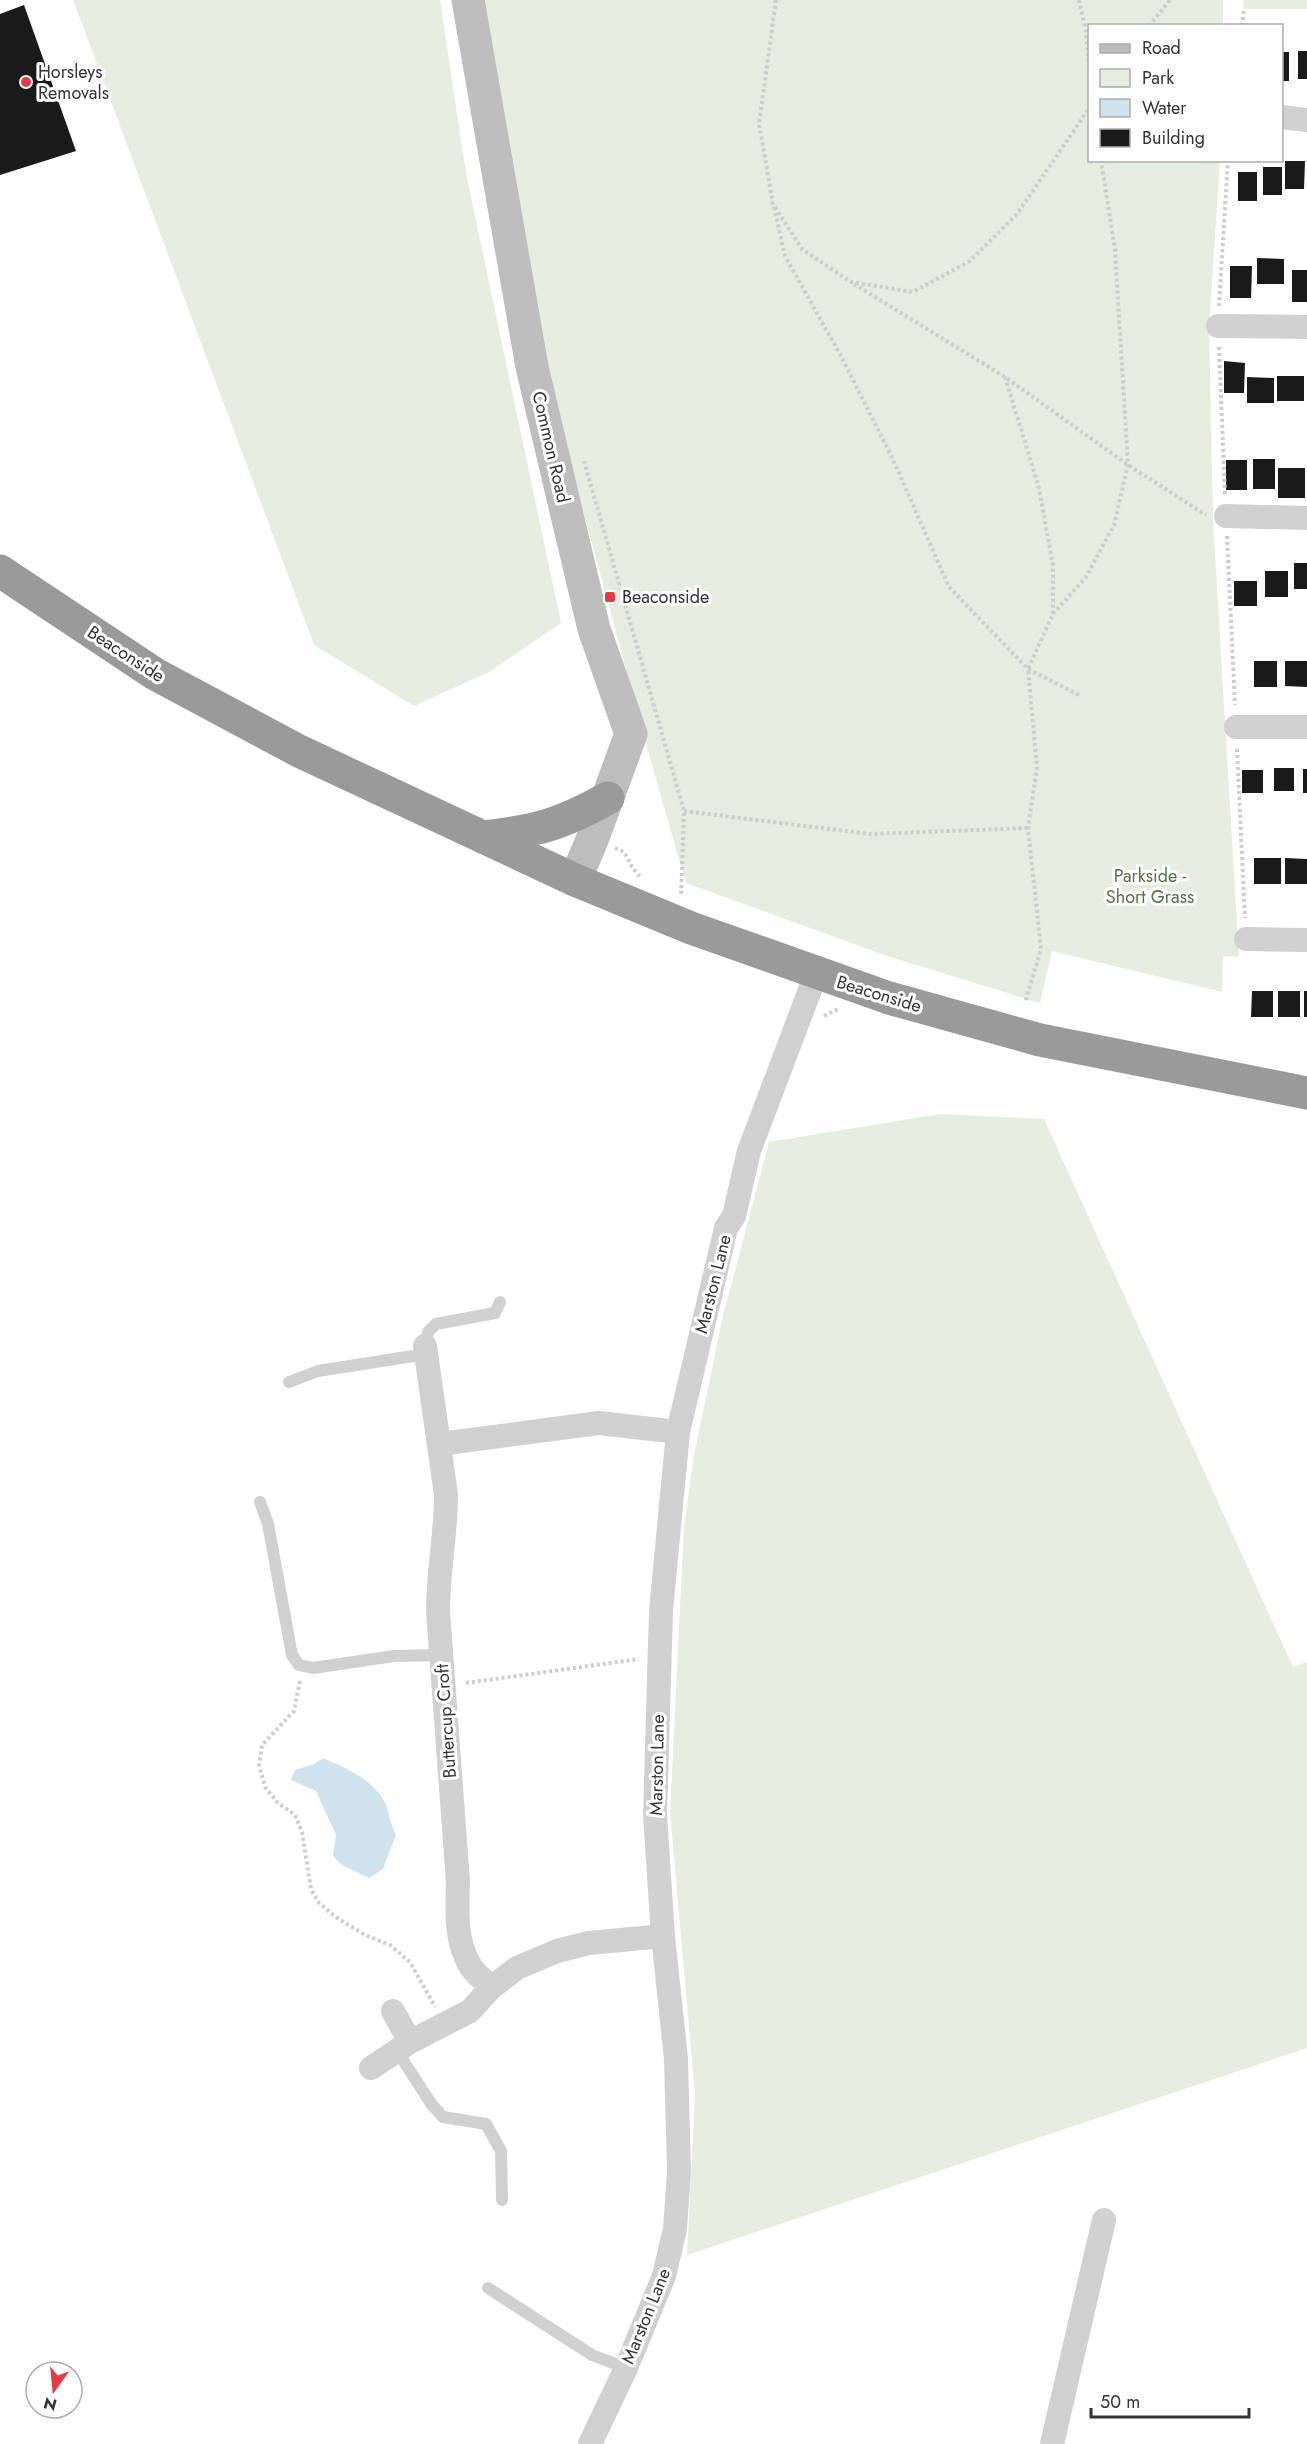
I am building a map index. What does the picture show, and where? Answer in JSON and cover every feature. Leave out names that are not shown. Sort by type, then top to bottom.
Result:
[{"type":"highway","name":"Beaconside","points":[[0,571],[155,674],[299,752],[575,880],[691,928],[889,998],[1040,1040],[1307,1093]]},
{"type":"highway","points":[[483,837],[527,832],[555,825],[608,798]]},
{"type":"street","name":"Common Road","points":[[468,0],[532,367],[594,629],[631,734],[575,880]]},
{"type":"street","points":[[1283,117],[1307,120]]},
{"type":"street","points":[[1218,326],[1307,327]]},
{"type":"street","points":[[1220,518],[1307,518]]},
{"type":"street","points":[[1236,727],[1307,728]]},
{"type":"street","points":[[1246,939],[1307,940]]},
{"type":"street","name":"Marston Lane","points":[[590,2444],[626,2368],[664,2276],[675,2229],[679,2172],[676,2059],[663,1936],[655,1815],[661,1611],[678,1432],[726,1228],[734,1216],[749,1151],[816,974]]},
{"type":"street","name":"Buttercup Croft","points":[[426,1350],[440,1444],[446,1507],[438,1581],[458,1882],[457,1920],[461,1945],[472,1968],[492,1987]]},
{"type":"street","points":[[440,1444],[598,1423],[678,1432]]},
{"type":"street","points":[[370,2068],[403,2047],[470,2011],[492,1987],[517,1968],[557,1951],[589,1943],[663,1936]]},
{"type":"street","points":[[393,2011],[403,2047]]},
{"type":"street","points":[[1052,2444],[1104,2220]]},
{"type":"lane","points":[[288,1382],[318,1371],[426,1350],[428,1332],[436,1324],[495,1313],[500,1302]]},
{"type":"lane","points":[[260,1502],[268,1524],[292,1655],[299,1665],[313,1668],[394,1656],[442,1655]]},
{"type":"lane","points":[[403,2047],[432,2104],[443,2117],[486,2124],[501,2151],[502,2200]]},
{"type":"lane","points":[[488,2288],[592,2355],[626,2368]]},
{"type":"path","points":[[776,0],[759,124],[785,256],[841,356],[891,455],[949,587],[1028,669],[1081,696]]},
{"type":"path","points":[[1079,0],[1086,32],[1088,59]]},
{"type":"path","points":[[1151,24],[1170,0]]},
{"type":"path","points":[[1242,24],[1244,9]]},
{"type":"path","points":[[851,282],[913,292],[970,261],[1017,214],[1088,108]]},
{"type":"path","points":[[1025,1003],[1041,949],[1028,828],[1037,767],[1028,669],[1053,614],[1086,576],[1114,525],[1128,465],[1115,250],[1101,162]]},
{"type":"path","points":[[1228,162],[1218,326],[1220,518],[1236,727],[1246,939]]},
{"type":"path","points":[[773,204],[802,249],[1005,377],[1128,465],[1220,518]]},
{"type":"path","points":[[1005,377],[1039,488],[1053,566],[1053,614]]},
{"type":"path","points":[[581,450],[684,811],[681,902]]},
{"type":"path","points":[[684,811],[870,834],[1028,828]]},
{"type":"path","points":[[624,852],[632,867]]},
{"type":"path","points":[[820,1019],[835,1008],[844,1010]]},
{"type":"path","points":[[444,1685],[643,1659]]},
{"type":"path","points":[[299,1665],[301,1683],[294,1711],[262,1745],[259,1765],[265,1787],[278,1802],[295,1815],[302,1832],[311,1889],[319,1903],[337,1918],[365,1935],[390,1945],[410,1962],[445,2024]]},
{"type":"green space","points":[[73,0],[440,0],[466,173],[561,623],[489,672],[414,706],[314,645]]},
{"type":"green space","name":"Parkside - Short Grass","points":[[479,0],[1223,0],[1223,24],[1088,24],[1088,162],[1220,162],[1209,326],[1213,519],[1239,957],[1223,956],[1222,992],[1052,951],[1040,1003],[887,956],[686,883],[544,367]]},
{"type":"green space","points":[[1243,0],[1307,0],[1307,9],[1244,9]]},
{"type":"green space","points":[[940,1114],[1044,1119],[1293,1667],[1307,1662],[1307,2048],[687,2255],[695,2095],[670,1812],[684,1526],[694,1455],[723,1316],[769,1142]]},
{"type":"water","points":[[323,1758],[350,1770],[366,1781],[380,1795],[387,1807],[396,1835],[383,1869],[369,1878],[342,1865],[333,1856],[336,1835],[316,1791],[291,1780],[295,1770],[314,1764]]},
{"type":"building","name":"Horsleys Removals","points":[[24,5],[76,151],[0,175],[0,14]]},
{"type":"building","points":[[1298,51],[1307,51],[1307,79],[1298,79]]},
{"type":"building","points":[[1283,52],[1289,52],[1289,81],[1283,81]]},
{"type":"building","points":[[1285,161],[1305,161],[1304,189],[1285,189]]},
{"type":"building","points":[[1263,167],[1282,167],[1282,195],[1263,195]]},
{"type":"building","points":[[1238,172],[1257,172],[1257,201],[1238,201]]},
{"type":"building","points":[[1257,258],[1284,259],[1284,284],[1257,284]]},
{"type":"building","points":[[1230,266],[1252,266],[1251,298],[1230,298]]},
{"type":"building","points":[[1292,270],[1307,270],[1307,302],[1292,302]]},
{"type":"building","points":[[1224,361],[1245,363],[1244,393],[1224,393]]},
{"type":"building","points":[[1277,376],[1304,376],[1304,401],[1277,401]]},
{"type":"building","points":[[1247,377],[1274,378],[1274,403],[1247,403]]},
{"type":"building","points":[[1253,459],[1275,459],[1275,489],[1253,489]]},
{"type":"building","points":[[1226,460],[1247,460],[1247,490],[1226,490]]},
{"type":"building","points":[[1278,468],[1305,468],[1305,498],[1278,498]]},
{"type":"building","points":[[1294,563],[1307,563],[1307,589],[1294,589]]},
{"type":"building","points":[[1265,571],[1288,571],[1288,597],[1265,597]]},
{"type":"building","points":[[1234,581],[1257,581],[1257,606],[1234,606]]},
{"type":"building","points":[[1254,661],[1277,661],[1277,687],[1254,687]]},
{"type":"building","points":[[1285,661],[1307,661],[1307,687],[1285,686]]},
{"type":"building","points":[[1274,768],[1294,768],[1294,791],[1274,791]]},
{"type":"building","points":[[1303,769],[1307,769],[1307,793],[1303,793]]},
{"type":"building","points":[[1242,770],[1263,770],[1263,793],[1242,793]]},
{"type":"building","points":[[1254,858],[1281,858],[1281,884],[1254,884]]},
{"type":"building","points":[[1285,858],[1307,859],[1307,884],[1285,884]]},
{"type":"building","points":[[1252,991],[1273,991],[1273,1017],[1251,1017]]},
{"type":"building","points":[[1278,991],[1300,991],[1300,1017],[1278,1017]]},
{"type":"building","points":[[1304,991],[1307,991],[1307,1017],[1304,1017]]},
{"type":"place","name":"Horsleys Removals","points":[[26,82]]},
{"type":"place","name":"Beaconside","points":[[610,597]]}]
